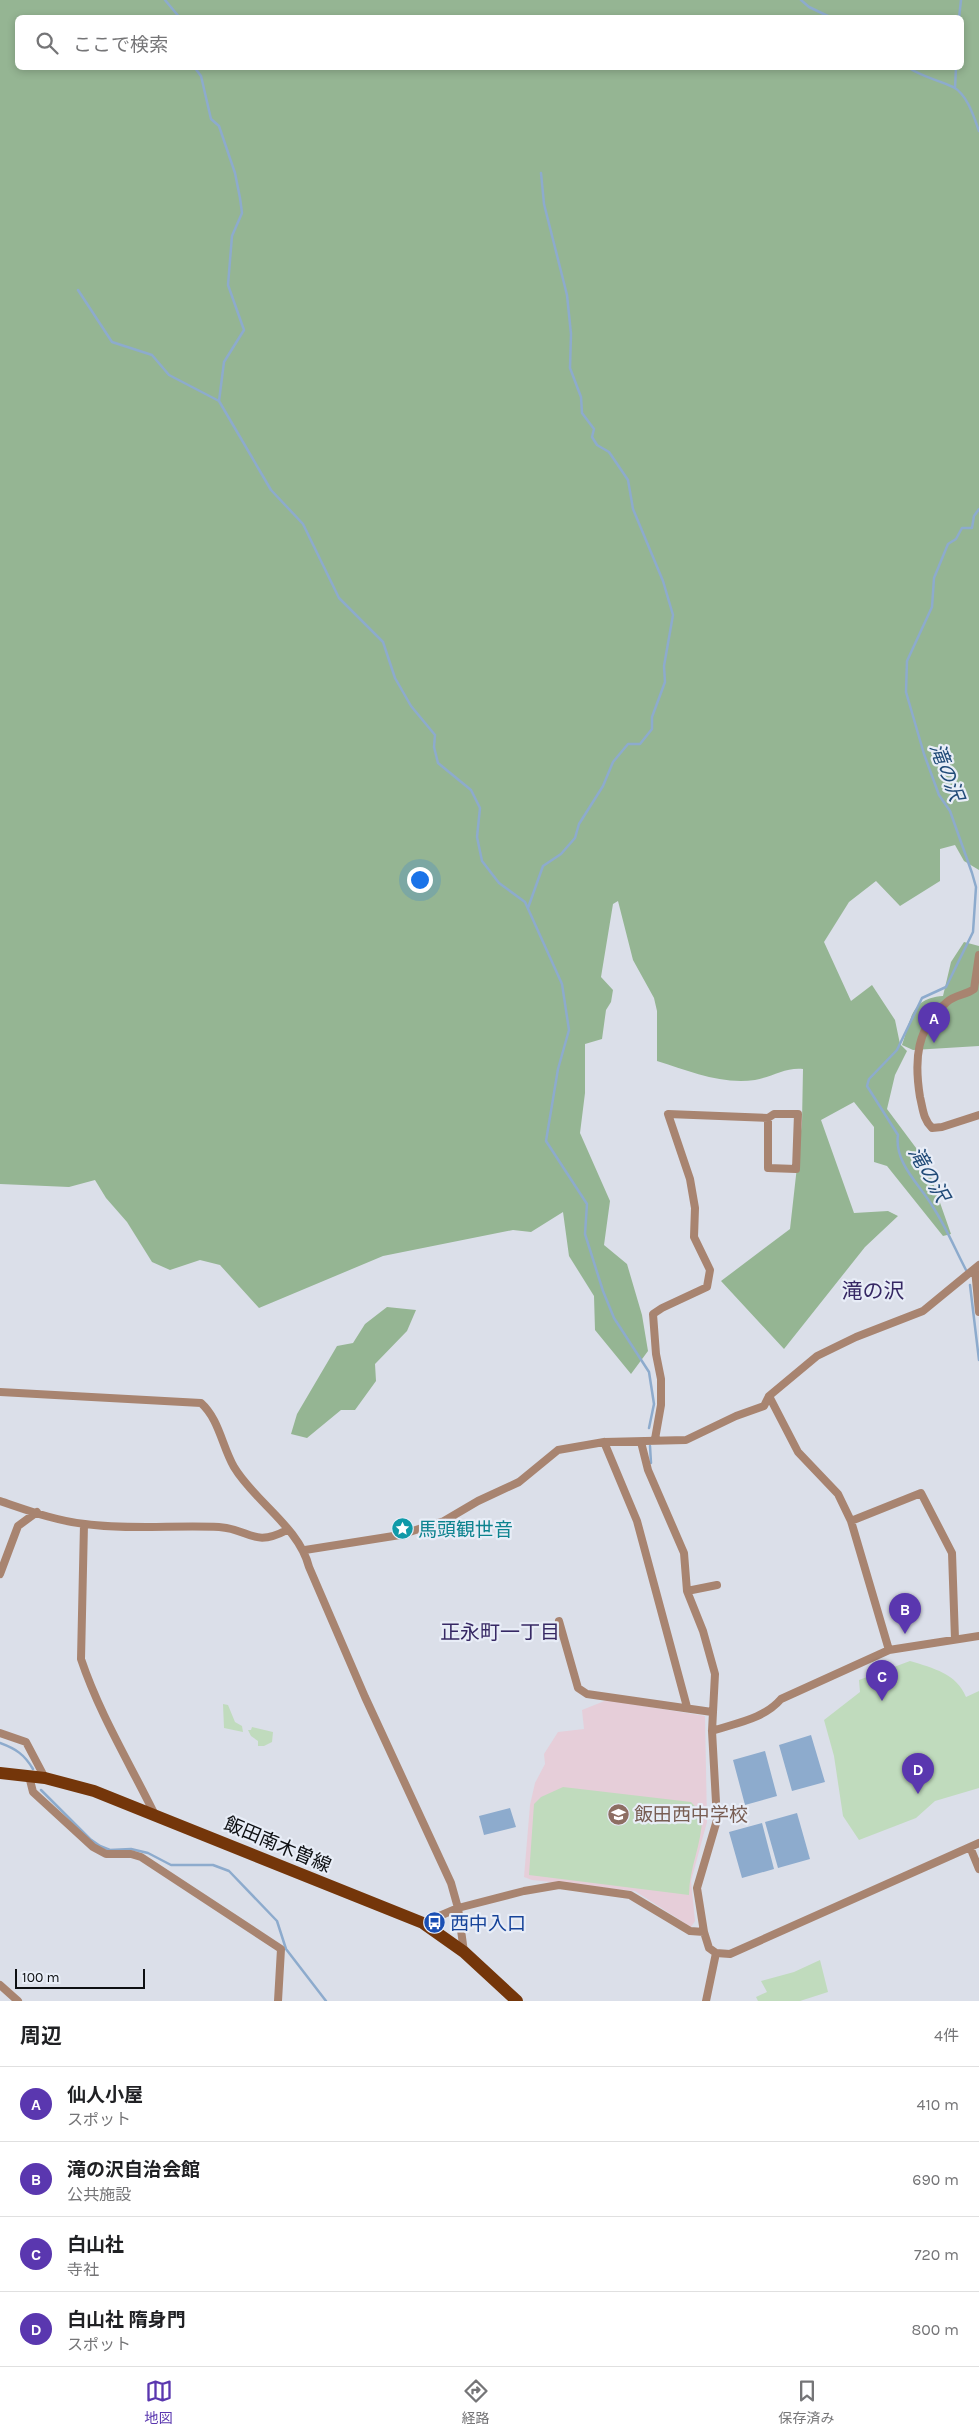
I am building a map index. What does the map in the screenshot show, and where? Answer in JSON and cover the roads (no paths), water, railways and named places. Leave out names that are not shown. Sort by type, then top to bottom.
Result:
[{"type":"main road","name":"飯田南木曽線","points":[[0,1773],[44,1778],[94,1791],[422,1923],[464,1952],[517,2001]]},
{"type":"street","points":[[979,955],[974,989],[950,999],[941,1007],[922,1038],[916,1064],[924,1118],[932,1128],[942,1127],[979,1115]]},
{"type":"street","points":[[656,1440],[662,1405],[653,1314],[707,1287],[710,1270],[694,1237],[695,1208],[690,1179],[668,1114],[768,1118],[774,1114],[798,1114],[796,1169],[768,1168],[768,1118]]},
{"type":"street","points":[[977,1267],[979,1312]]},
{"type":"street","points":[[304,1550],[400,1535],[444,1521],[478,1501],[520,1482],[552,1453],[604,1442],[686,1440],[736,1416],[764,1406],[769,1396],[817,1356],[856,1337],[923,1311],[977,1267]]},
{"type":"street","points":[[0,1392],[201,1402],[210,1411],[235,1469],[304,1550],[309,1567],[365,1697],[451,1883],[458,1908],[464,1952]]},
{"type":"street","points":[[769,1396],[798,1452],[832,1484],[851,1521],[889,1650]]},
{"type":"street","points":[[604,1442],[637,1521],[687,1708]]},
{"type":"street","points":[[641,1442],[648,1470],[684,1553],[687,1591],[703,1632],[714,1674],[712,1731],[717,1820],[697,1888],[704,1932],[709,1948],[716,1953],[730,1954],[979,1843]]},
{"type":"street","points":[[851,1521],[921,1493],[952,1553],[954,1639]]},
{"type":"street","points":[[0,1501],[84,1524],[169,1528],[217,1527],[227,1528],[253,1538],[267,1539],[288,1530]]},
{"type":"street","points":[[0,1574],[18,1526],[37,1512]]},
{"type":"street","points":[[84,1524],[81,1659],[109,1724],[155,1815]]},
{"type":"street","points":[[687,1591],[717,1585]]},
{"type":"street","points":[[559,1621],[578,1688],[587,1694],[712,1712]]},
{"type":"street","points":[[712,1731],[760,1716],[773,1708],[780,1699],[889,1650],[979,1636]]},
{"type":"street","points":[[0,1733],[26,1742],[37,1760],[44,1778]]},
{"type":"street","points":[[29,1776],[33,1792],[93,1847],[106,1854],[141,1856],[281,1949],[278,2001]]},
{"type":"street","points":[[970,1847],[979,1869]]},
{"type":"street","points":[[422,1923],[458,1908],[524,1891],[559,1885],[630,1895],[690,1931],[704,1932]]},
{"type":"street","points":[[706,2001],[716,1953]]},
{"type":"street","points":[[0,1985],[14,2000]]},
{"type":"water","points":[[811,1735],[825,1782],[792,1791],[779,1745]]},
{"type":"water","points":[[765,1751],[777,1796],[745,1805],[733,1760]]},
{"type":"water","points":[[510,1808],[516,1827],[484,1835],[479,1816]]},
{"type":"water","points":[[797,1813],[810,1859],[778,1868],[765,1822]]},
{"type":"water","points":[[762,1823],[774,1869],[742,1878],[729,1832]]},
{"type":"waterway","points":[[165,0],[178,15]]},
{"type":"waterway","name":"滝の沢","points":[[801,0],[809,7],[826,15]]},
{"type":"waterway","points":[[959,15],[961,0]]},
{"type":"waterway","points":[[196,70],[201,76],[211,119],[219,126],[235,173],[242,213],[232,236],[228,285],[244,330],[224,362],[219,401],[271,490],[303,524],[339,598],[383,642],[395,678],[411,706],[435,735],[434,747],[438,763],[471,790],[480,808],[477,837],[482,861],[499,883],[525,902],[562,984],[569,1030],[558,1069],[546,1141],[587,1204],[585,1234],[603,1291],[614,1318],[649,1372],[654,1404],[649,1428]]},
{"type":"waterway","name":"滝の沢","points":[[913,70],[958,90],[969,106],[979,131]]},
{"type":"waterway","points":[[955,88],[956,70]]},
{"type":"waterway","points":[[528,908],[543,866],[561,854],[575,838],[579,824],[603,786],[613,762],[628,744],[640,744],[652,729],[652,717],[665,682],[664,666],[673,615],[663,581],[633,509],[628,480],[609,452],[597,445],[592,437],[594,429],[582,413],[581,397],[570,368],[571,334],[567,295],[544,204],[541,173]]},
{"type":"waterway","points":[[78,290],[112,342],[152,355],[169,375],[219,401]]},
{"type":"waterway","name":"滝の沢","points":[[966,1270],[938,1215],[904,1164],[900,1155],[898,1135],[867,1086],[869,1079],[897,1050],[922,998],[946,987],[973,932],[976,887],[950,811],[939,795],[924,754],[906,692],[907,661],[932,607],[934,578],[948,544],[956,539],[962,528],[972,528],[974,516],[979,509]]},
{"type":"waterway","name":"滝の沢","points":[[970,1285],[979,1360]]},
{"type":"waterway","points":[[650,1446],[651,1463]]},
{"type":"waterway","points":[[0,1743],[11,1747],[19,1753],[33,1769]]},
{"type":"waterway","points":[[41,1790],[90,1839],[100,1846],[110,1850],[131,1849],[148,1853],[171,1865],[213,1865],[229,1871],[277,1921],[286,1949],[326,2001]]},
{"type":"place","name":"仙人小屋","points":[[934,1043]]},
{"type":"place","name":"馬頭観世音","points":[[402,1529]]},
{"type":"place","name":"滝の沢自治会館","points":[[905,1634]]},
{"type":"place","name":"白山社","points":[[882,1701]]},
{"type":"place","name":"白山社 隋身門","points":[[918,1794]]},
{"type":"place","name":"飯田西中学校","points":[[618,1814]]},
{"type":"place","name":"西中入口","points":[[434,1923]]},
{"type":"district","name":"滝の沢","points":[[873,1291]]},
{"type":"district","name":"正永町一丁目","points":[[500,1632]]}]
